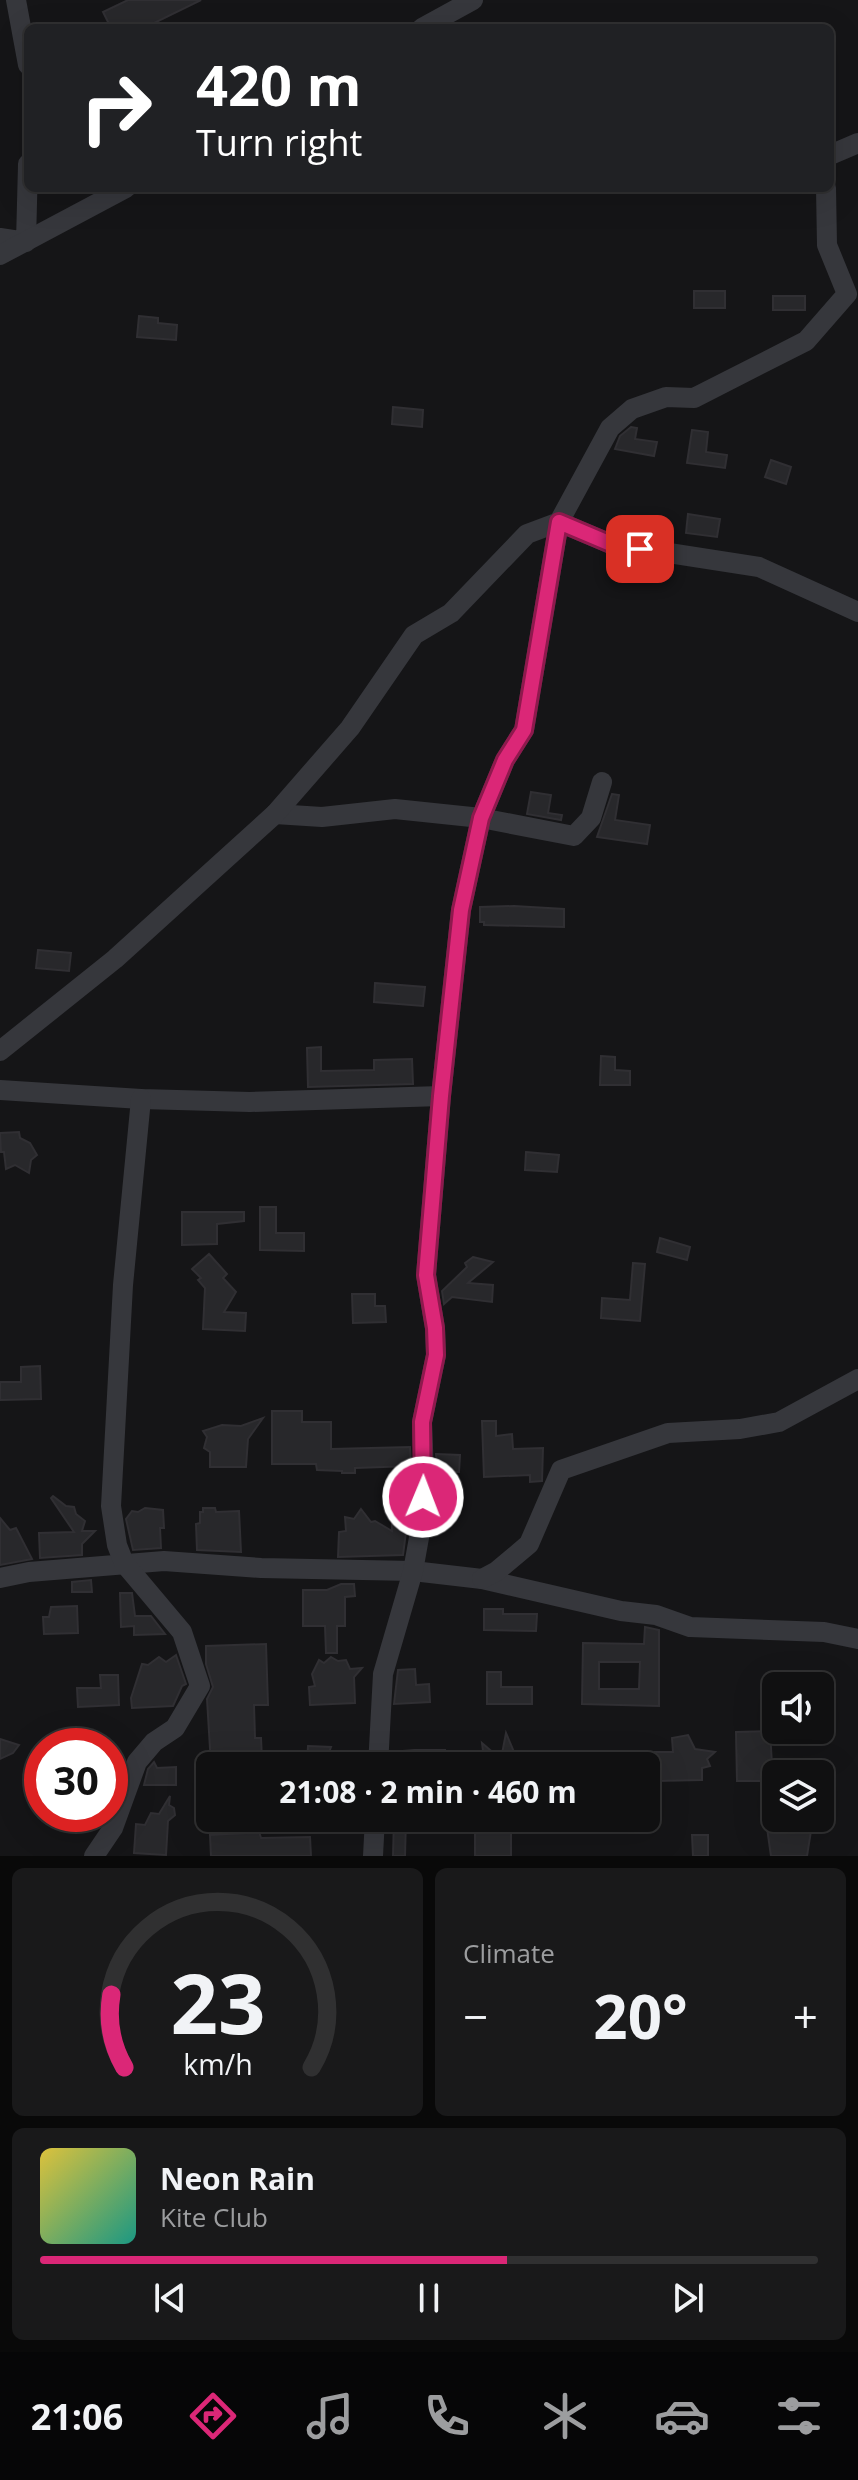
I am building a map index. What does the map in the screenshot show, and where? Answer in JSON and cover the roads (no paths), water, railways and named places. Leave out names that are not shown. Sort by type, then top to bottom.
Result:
[{"type":"street","points":[[16,0],[24,43]]},
{"type":"street","points":[[429,24],[473,0]]},
{"type":"street","points":[[834,153],[858,143]]},
{"type":"street","points":[[26,242],[27,192]]},
{"type":"street","points":[[0,255],[119,192]]},
{"type":"street","points":[[379,1752],[383,1674],[413,1571],[422,1521],[422,1422],[436,1355],[426,1275],[461,910],[481,818],[505,760],[524,730],[559,522],[610,428],[632,409],[666,397],[694,398],[806,341],[847,294],[827,245],[826,192]]},
{"type":"street","points":[[0,238],[26,242]]},
{"type":"street","points":[[0,1051],[115,959],[275,814],[350,728],[414,635],[451,613],[527,534],[559,522],[611,544],[759,567],[858,612]]},
{"type":"street","points":[[275,814],[322,817],[395,809],[481,818],[574,836],[591,818],[602,782]]},
{"type":"street","points":[[0,1090],[250,1102],[441,1096]]},
{"type":"street","points":[[94,1856],[113,1828],[137,1762],[154,1742],[175,1728],[200,1686],[182,1632],[124,1563],[117,1545],[111,1506],[123,1285],[141,1099]]},
{"type":"street","points":[[482,1579],[497,1571],[529,1544],[561,1470],[668,1433],[740,1429],[779,1422],[858,1379]]},
{"type":"street","points":[[0,1578],[164,1561],[261,1568],[413,1571],[482,1579],[621,1611],[656,1615],[690,1627],[824,1632],[858,1639]]},
{"type":"street","points":[[373,1856],[374,1832]]}]
